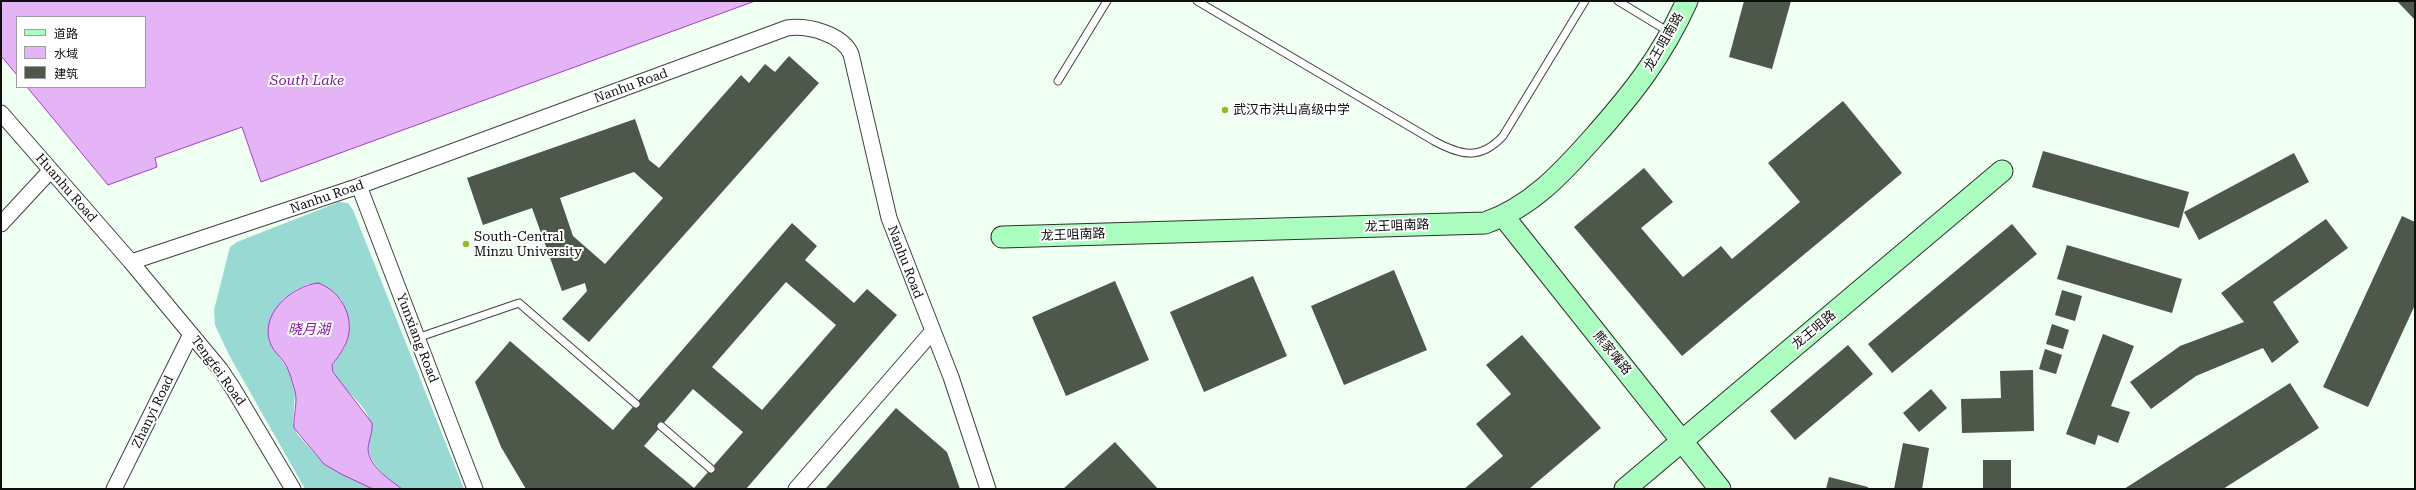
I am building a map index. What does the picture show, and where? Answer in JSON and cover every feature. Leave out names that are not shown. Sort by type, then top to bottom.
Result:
[{"type":"street","name":"龙王咀南路","points":[[1002,237],[1485,223],[1504,217],[1525,204],[1562,173],[1629,97],[1651,68],[1672,34],[1687,1]]},
{"type":"street","name":"Nanhu Road","points":[[131,262],[359,186],[788,28],[804,27],[841,40],[851,54],[889,218],[950,376],[988,489]]},
{"type":"street","name":"Huanhu Road","points":[[1,113],[131,262]]},
{"type":"street","points":[[1,224],[51,170]]},
{"type":"street","name":"龙王咀路","points":[[1625,489],[2002,171]]},
{"type":"street","name":"Yunxiang Road","points":[[359,186],[476,489]]},
{"type":"street","name":"熊家嘴路","points":[[1504,217],[1720,489]]},
{"type":"street","name":"Tengfei Road","points":[[131,262],[191,334],[234,390],[293,489]]},
{"type":"street","points":[[796,489],[932,332]]},
{"type":"street","name":"Zhanyi Road","points":[[114,489],[191,334]]},
{"type":"lane","points":[[1058,81],[1107,1]]},
{"type":"lane","points":[[1197,1],[1434,141],[1453,151],[1470,154],[1488,148],[1503,136],[1585,1]]},
{"type":"lane","points":[[1618,1],[1672,34]]},
{"type":"lane","points":[[417,338],[519,303],[636,404]]},
{"type":"lane","points":[[661,426],[711,469]]},
{"type":"shaded area","points":[[339,202],[348,203],[353,210],[464,489],[400,488],[389,480],[374,463],[368,448],[370,424],[367,414],[342,385],[334,373],[332,366],[345,347],[342,300],[324,285],[308,284],[297,289],[283,299],[268,334],[271,345],[289,371],[295,394],[293,423],[297,434],[324,464],[373,489],[305,489],[229,355],[215,325],[214,310],[230,247],[237,242]]},
{"type":"water","name":"South Lake","points":[[1,1],[755,1],[261,182],[242,127],[155,158],[157,167],[108,185],[28,88],[146,88],[146,16],[16,16],[16,74],[1,56]]},
{"type":"water","name":"晓月湖","points":[[318,283],[335,293],[341,300],[349,318],[348,338],[332,365],[333,372],[372,423],[368,448],[371,461],[380,472],[402,489],[373,489],[341,474],[324,464],[294,428],[296,400],[295,391],[286,365],[271,345],[268,334],[269,323],[273,313],[288,296],[308,285]]},
{"type":"building","points":[[1744,1],[1791,1],[1772,69],[1729,57]]},
{"type":"building","points":[[2397,1],[2415,1],[2415,20]]},
{"type":"building","points":[[789,56],[819,83],[589,342],[562,319],[587,291],[585,283],[562,291],[532,208],[483,225],[467,178],[635,119],[649,160],[659,168],[741,75],[749,83],[765,64],[775,72]],"holes":[[[634,172],[663,198],[605,264],[573,236],[560,198]]]},
{"type":"building","points":[[1843,101],[1902,173],[1682,356],[1574,227],[1644,168],[1673,202],[1641,228],[1683,277],[1721,246],[1732,259],[1800,202],[1768,163]]},
{"type":"building","points":[[2043,151],[2189,192],[2179,228],[2032,187]]},
{"type":"building","points":[[2294,153],[2309,182],[2199,240],[2184,212]]},
{"type":"building","points":[[2402,216],[2415,222],[2415,305],[2368,407],[2323,387]]},
{"type":"building","points":[[2326,219],[2348,248],[2273,302],[2299,342],[2272,363],[2263,348],[2196,376],[2151,409],[2130,382],[2180,346],[2244,322],[2221,293]]},
{"type":"building","points":[[792,223],[817,246],[805,260],[854,303],[867,289],[897,315],[746,489],[526,489],[501,447],[475,382],[510,341],[613,430]],"holes":[[[786,282],[836,325],[762,410],[712,367]],[[693,389],[743,432],[694,488],[644,446]]]},
{"type":"building","points":[[2012,224],[2037,254],[1892,373],[1868,344]]},
{"type":"building","points":[[2067,245],[2182,279],[2172,313],[2057,279]]},
{"type":"building","points":[[1394,270],[1427,350],[1344,385],[1311,306]]},
{"type":"building","points":[[1253,276],[1287,356],[1204,392],[1170,312]]},
{"type":"building","points":[[1115,281],[1149,360],[1066,396],[1032,317]]},
{"type":"building","points":[[2062,290],[2082,296],[2075,321],[2055,315]]},
{"type":"building","points":[[2052,324],[2069,330],[2063,349],[2046,344]]},
{"type":"building","points":[[2103,334],[2134,346],[2111,406],[2130,412],[2118,443],[2098,435],[2095,445],[2066,434]]},
{"type":"building","points":[[1522,335],[1601,428],[1529,489],[1464,489],[1503,456],[1476,424],[1511,394],[1486,365]]},
{"type":"building","points":[[1848,345],[1873,374],[1795,440],[1770,411]]},
{"type":"building","points":[[2045,349],[2062,355],[2056,374],[2039,369]]},
{"type":"building","points":[[2033,370],[2034,431],[1962,433],[1961,399],[2001,398],[2000,371]]},
{"type":"building","points":[[2290,383],[2319,428],[2223,489],[2124,489]]},
{"type":"building","points":[[1931,389],[1947,408],[1919,432],[1903,413]]},
{"type":"building","points":[[896,408],[947,452],[960,489],[825,489]]},
{"type":"building","points":[[1115,442],[1158,489],[1063,489]]},
{"type":"building","points":[[1903,443],[1929,448],[1922,489],[1894,489]]},
{"type":"building","points":[[1983,460],[2011,460],[2011,489],[1983,489]]},
{"type":"building","points":[[1829,477],[1868,487],[1868,489],[1826,489]]},
{"type":"place","name":"武汉市洪山高级中学","points":[[1225,110]]},
{"type":"place","name":"South-Central Minzu University","points":[[466,244]]}]
